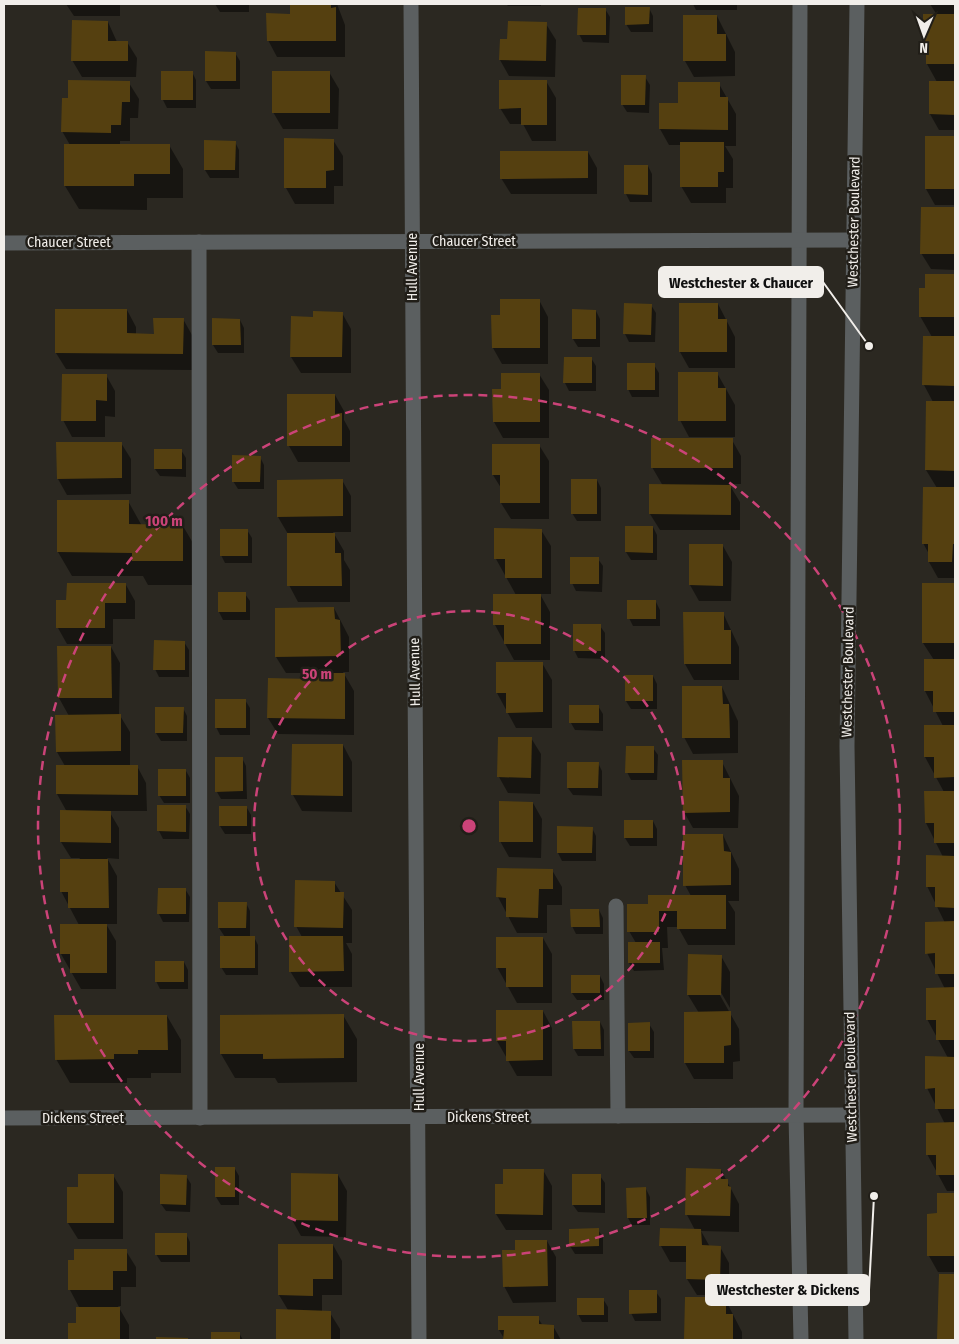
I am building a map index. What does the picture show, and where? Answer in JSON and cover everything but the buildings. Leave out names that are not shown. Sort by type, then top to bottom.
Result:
[{"type":"street","name":"Hull Avenue","points":[[411,4],[420,1340]]},
{"type":"street","points":[[800,4],[796,1115],[801,1340]]},
{"type":"street","name":"Westchester Boulevard","points":[[856,1340],[847,746],[857,4]]},
{"type":"street","name":"Chaucer Street","points":[[4,243],[854,240]]},
{"type":"street","points":[[199,242],[200,1118]]},
{"type":"street","points":[[616,906],[618,1116]]},
{"type":"street","name":"Dickens Street","points":[[4,1118],[852,1115]]},
{"type":"place","name":"Westchester & Chaucer","points":[[869,346]]},
{"type":"place","name":"Westchester & Dickens","points":[[874,1196]]}]
